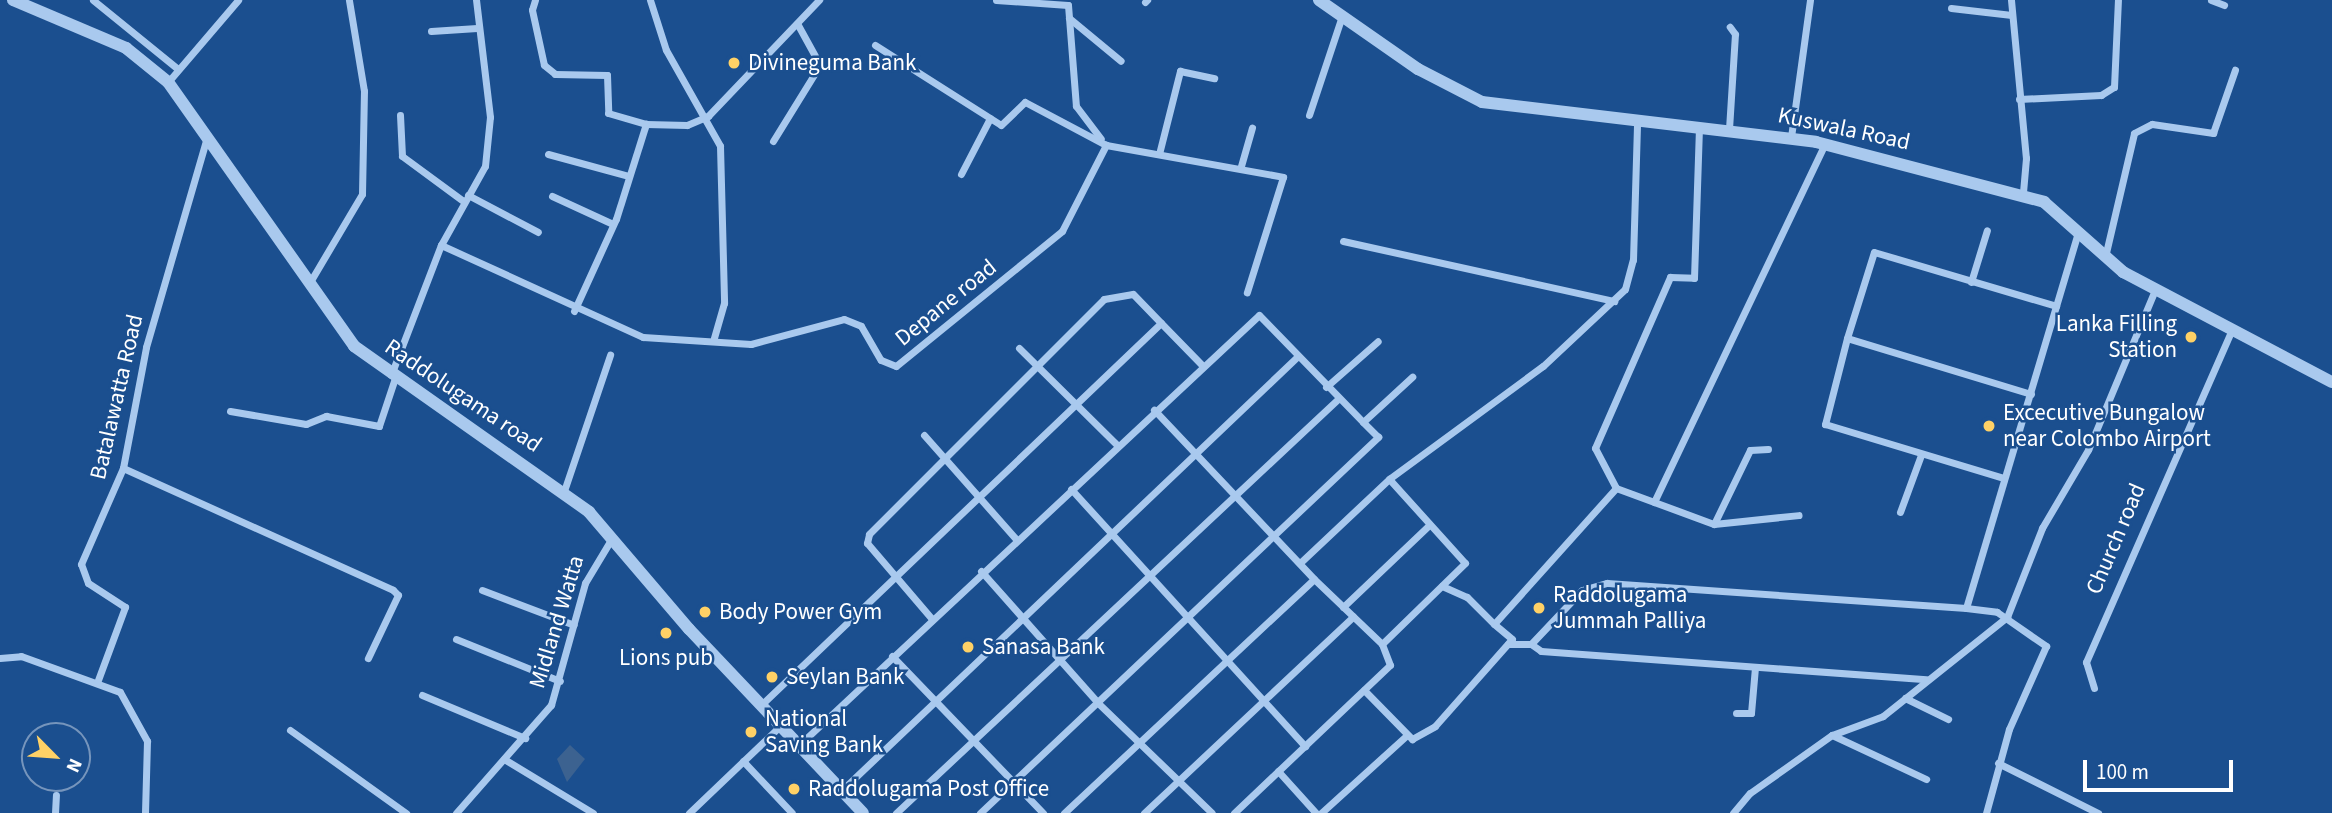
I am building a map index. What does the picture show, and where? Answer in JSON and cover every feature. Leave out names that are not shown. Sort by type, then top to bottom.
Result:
[{"type":"street","name":"Raddolugama road","points":[[13,0],[126,48],[168,82],[208,135],[354,346],[393,377],[564,491],[613,538],[798,746],[842,790],[857,811]]},
{"type":"street","points":[[93,0],[178,69]]},
{"type":"street","points":[[168,82],[238,0]]},
{"type":"street","points":[[310,282],[362,194],[363,90],[349,0]]},
{"type":"street","points":[[230,411],[306,424],[326,416],[379,426],[393,377],[441,246],[465,197],[485,166],[490,117],[477,29],[476,0]]},
{"type":"street","points":[[536,0],[531,10],[544,65],[555,74],[607,75],[608,113],[646,124],[687,125],[708,116],[798,25],[819,0]]},
{"type":"street","points":[[650,0],[666,50],[708,116],[720,146],[724,303],[714,339]]},
{"type":"street","points":[[996,0],[1068,2],[1076,106],[1106,145]]},
{"type":"street","name":"Kuswala Road","points":[[1320,0],[1418,69],[1482,102],[1637,123],[1730,129],[1791,137],[2044,202],[2104,257],[2155,290],[2332,382]]},
{"type":"street","points":[[1791,137],[1810,0]]},
{"type":"street","points":[[2011,0],[2023,195]]},
{"type":"street","points":[[2019,99],[2101,95],[2114,87],[2118,0]]},
{"type":"street","points":[[2211,0],[2224,5]]},
{"type":"street","points":[[1951,8],[2012,15]]},
{"type":"street","points":[[1309,115],[1342,16]]},
{"type":"street","points":[[1069,18],[1121,61]]},
{"type":"street","points":[[773,141],[820,65],[798,25]]},
{"type":"street","points":[[1730,27],[1735,34],[1730,129]]},
{"type":"street","points":[[431,31],[477,29]]},
{"type":"street","points":[[874,45],[990,118],[1006,124],[1025,102],[1106,145],[1241,166],[1287,181],[1247,292]]},
{"type":"street","points":[[2104,257],[2134,133],[2152,124],[2213,133],[2235,70]]},
{"type":"street","points":[[1159,154],[1180,71],[1214,78]]},
{"type":"street","points":[[400,115],[402,156],[465,197],[538,232]]},
{"type":"street","points":[[961,174],[990,118]]},
{"type":"street","points":[[1302,561],[1389,479],[1543,366],[1614,302],[1633,260],[1637,123]]},
{"type":"street","points":[[574,311],[613,224],[646,124]]},
{"type":"street","points":[[1699,127],[1694,278],[1670,277],[1595,448],[1616,488],[1714,524],[1799,514]]},
{"type":"street","points":[[1241,166],[1252,128]]},
{"type":"street","name":"Batalawatta Road","points":[[98,680],[125,607],[88,583],[80,564],[123,468],[146,347],[208,135]]},
{"type":"street","points":[[1654,502],[1825,144]]},
{"type":"street","name":"Depane road","points":[[441,246],[574,311],[643,337],[714,339],[751,344],[844,319],[861,326],[881,360],[906,363],[1062,230],[1106,145]]},
{"type":"street","points":[[548,154],[629,176]]},
{"type":"street","points":[[552,196],[613,224]]},
{"type":"street","points":[[1971,282],[1987,230]]},
{"type":"street","points":[[1966,608],[2078,233]]},
{"type":"street","points":[[1343,241],[1614,302]]},
{"type":"street","points":[[2004,478],[1825,424],[1847,338],[1874,252],[2056,306]]},
{"type":"street","points":[[1734,813],[1750,793],[1832,735],[1883,716],[2007,617],[2042,528],[2088,450],[2155,290]]},
{"type":"street","points":[[932,619],[867,543],[869,534],[944,459],[1041,369],[1104,299],[1123,292],[1161,323],[1203,366]]},
{"type":"street","points":[[798,746],[981,571],[1259,315],[1326,387],[1378,437],[980,813]]},
{"type":"street","points":[[761,705],[951,528],[1161,323]]},
{"type":"street","name":"Church road","points":[[2094,688],[2086,662],[2231,331]]},
{"type":"street","points":[[1847,338],[2031,394]]},
{"type":"street","points":[[1326,387],[1378,341]]},
{"type":"street","points":[[1019,348],[1117,445]]},
{"type":"street","points":[[564,491],[610,355]]},
{"type":"street","points":[[842,790],[935,698],[1025,620],[1113,538],[1194,453],[1297,357]]},
{"type":"street","points":[[1363,422],[1412,377]]},
{"type":"street","points":[[896,813],[1338,399]]},
{"type":"street","points":[[1154,410],[1234,495],[1302,561],[1314,579],[1382,645],[1390,665],[1234,813]]},
{"type":"street","points":[[924,435],[1016,539]]},
{"type":"street","points":[[1714,524],[1750,450],[1768,449]]},
{"type":"street","points":[[1900,512],[1921,455]]},
{"type":"street","points":[[123,468],[393,590],[398,595],[368,658]]},
{"type":"street","points":[[1382,645],[1465,563],[1389,479]]},
{"type":"street","points":[[1494,624],[1616,488]]},
{"type":"street","points":[[1071,489],[1184,618],[1305,746]]},
{"type":"street","points":[[1343,607],[1429,525]]},
{"type":"street","name":"Midland Watta","points":[[456,813],[525,738],[551,705],[560,681],[585,583],[603,545],[613,538]]},
{"type":"street","points":[[981,571],[1098,703],[1212,813]]},
{"type":"street","points":[[1064,813],[1139,742],[1228,664],[1314,579]]},
{"type":"street","points":[[1531,644],[1582,590],[1607,583],[1966,608],[2007,617],[2046,646],[2047,656],[1998,763],[1986,813]]},
{"type":"street","points":[[1364,690],[1406,736],[1418,739],[1435,726],[1512,639],[1467,597],[1442,586]]},
{"type":"street","points":[[482,590],[574,625]]},
{"type":"street","points":[[1144,813],[1177,779],[1353,617]]},
{"type":"street","points":[[456,639],[560,681]]},
{"type":"street","points":[[1508,644],[1531,644],[1541,651],[1926,679]]},
{"type":"street","points":[[0,658],[21,656],[98,680],[120,692],[147,741],[145,813]]},
{"type":"street","points":[[892,656],[1043,813]]},
{"type":"street","points":[[1736,713],[1751,713],[1755,667]]},
{"type":"street","points":[[422,695],[525,738]]},
{"type":"street","points":[[1905,698],[1948,719]]},
{"type":"street","points":[[689,813],[780,726]]},
{"type":"street","points":[[290,730],[405,813]]},
{"type":"street","points":[[1832,735],[1926,779]]},
{"type":"street","points":[[1279,771],[1319,813],[1406,736]]},
{"type":"street","points":[[504,759],[593,813]]},
{"type":"street","points":[[743,761],[792,813]]},
{"type":"street","points":[[1998,763],[2098,813]]},
{"type":"street","points":[[55,813],[56,795]]},
{"type":"water","points":[[570,745],[585,759],[567,782],[557,759]]},
{"type":"place","name":"Divineguma Bank","points":[[734,63]]},
{"type":"place","name":"Lanka Filling Station","points":[[2191,337]]},
{"type":"place","name":"Excecutive Bungalow near Colombo Airport","points":[[1989,426]]},
{"type":"place","name":"Raddolugama Jummah Palliya","points":[[1539,608]]},
{"type":"place","name":"Body Power Gym","points":[[705,612]]},
{"type":"place","name":"Lions pub","points":[[666,633]]},
{"type":"place","name":"Sanasa Bank","points":[[968,647]]},
{"type":"place","name":"Seylan Bank","points":[[772,677]]},
{"type":"place","name":"National Saving Bank","points":[[751,732]]},
{"type":"place","name":"Raddolugama Post Office","points":[[794,789]]}]
